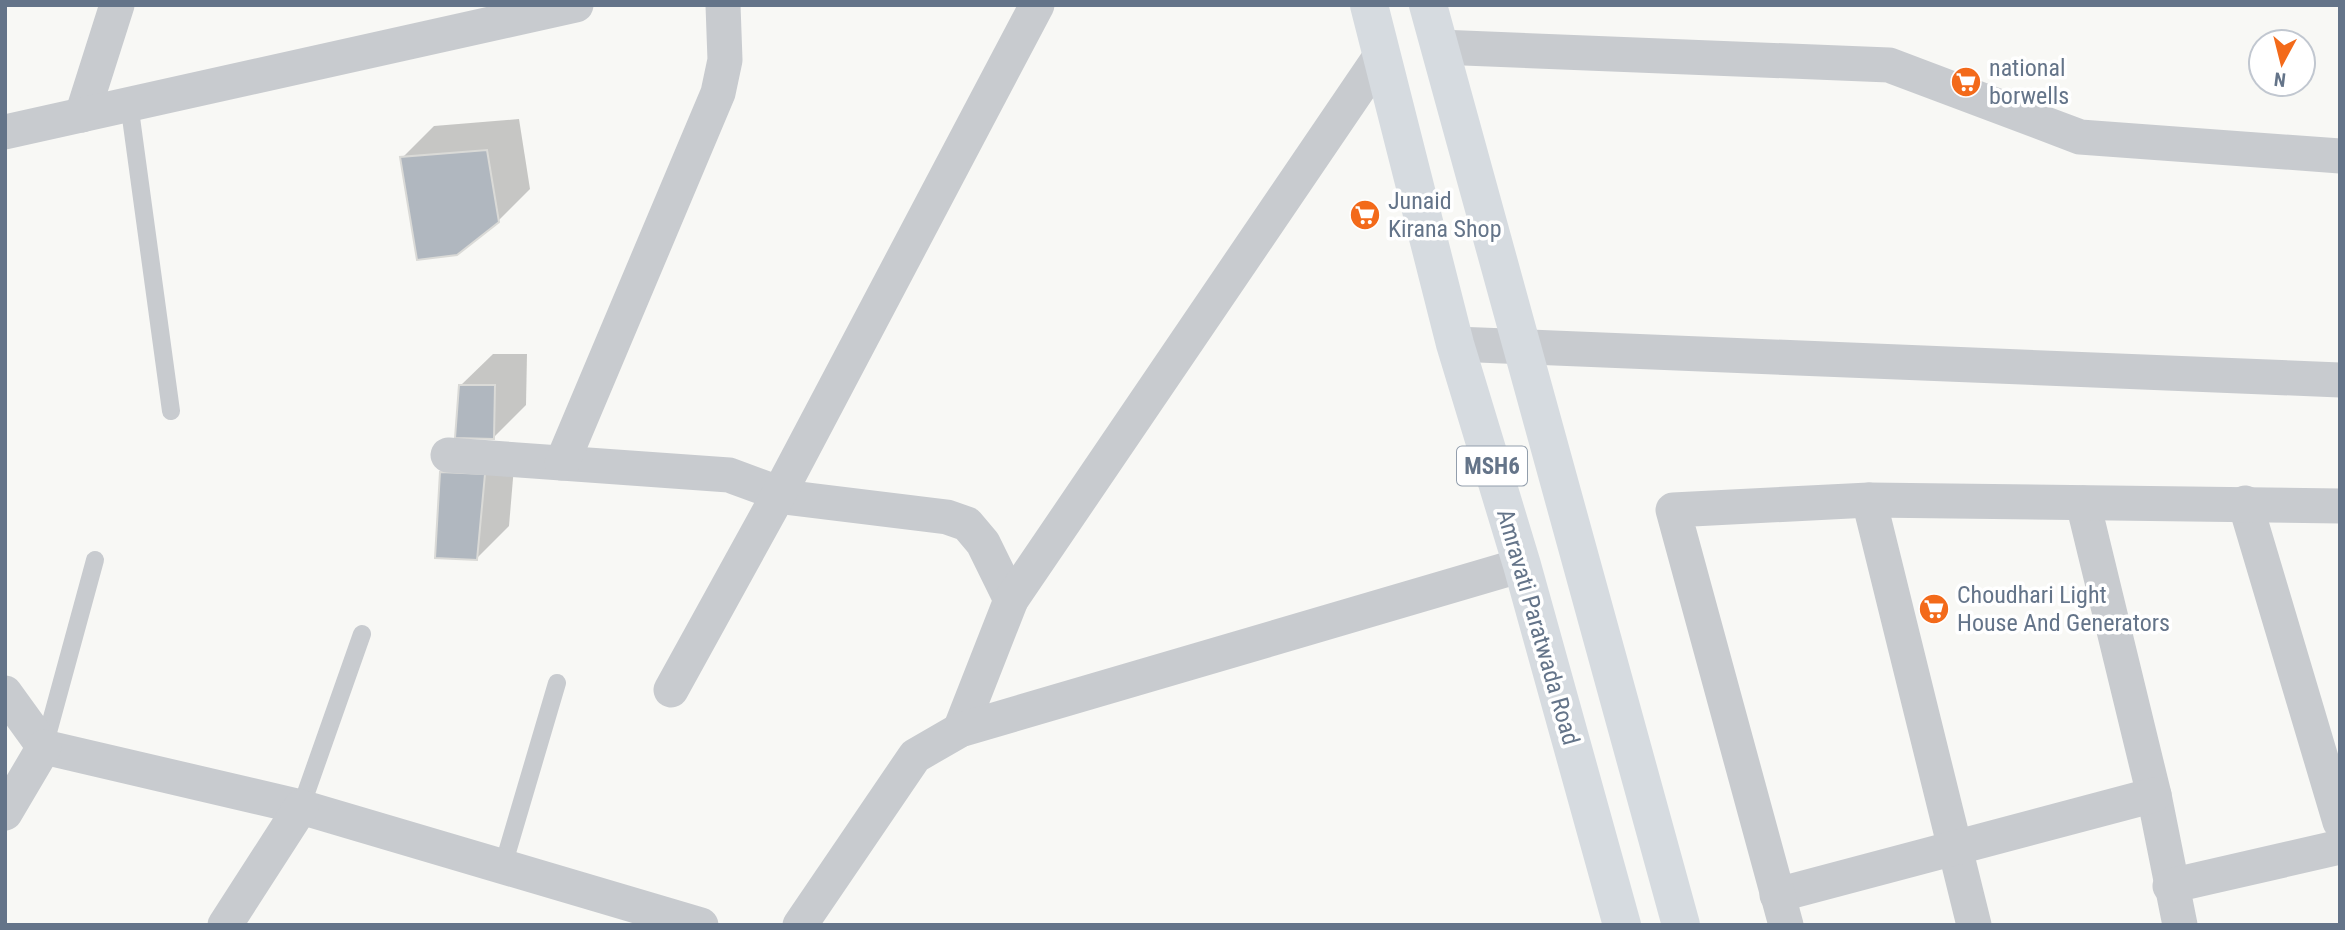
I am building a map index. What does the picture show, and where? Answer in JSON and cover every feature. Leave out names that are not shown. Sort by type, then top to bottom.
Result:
[{"type":"main road","name":"Amravati Paratwada Road","points":[[1369,5],[1455,344],[1522,565],[1622,925]]},
{"type":"main road","name":"MSH6","points":[[1427,5],[1681,925]]},
{"type":"street","points":[[82,115],[117,5]]},
{"type":"street","points":[[5,132],[576,5]]},
{"type":"street","points":[[562,463],[718,93],[725,60],[723,5]]},
{"type":"street","points":[[671,690],[779,494],[1037,5]]},
{"type":"street","points":[[1439,47],[1889,65],[2080,137],[2340,156]]},
{"type":"street","points":[[960,730],[1011,600],[1381,54]]},
{"type":"street","points":[[1455,344],[2340,380]]},
{"type":"street","points":[[448,455],[729,475],[758,483],[779,494],[947,517],[967,524],[983,543],[1011,600]]},
{"type":"street","points":[[1869,500],[1974,925]]},
{"type":"street","points":[[2154,795],[1957,849],[1782,910],[1674,510],[1869,500],[2340,506]]},
{"type":"street","points":[[2083,503],[2154,795],[2170,886],[2180,925]]},
{"type":"street","points":[[2245,503],[2340,822]]},
{"type":"street","points":[[800,925],[915,756],[960,730],[1522,565]]},
{"type":"street","points":[[5,693],[44,747],[301,807],[701,925]]},
{"type":"street","points":[[5,813],[44,747]]},
{"type":"street","points":[[225,925],[301,807]]},
{"type":"street","points":[[2170,886],[2340,847]]},
{"type":"lane","points":[[129,103],[171,411]]},
{"type":"lane","points":[[44,747],[95,560]]},
{"type":"lane","points":[[301,807],[362,634]]},
{"type":"lane","points":[[503,866],[557,683]]},
{"type":"building","points":[[487,150],[499,222],[457,255],[417,260],[400,157]]},
{"type":"building","points":[[459,385],[495,385],[494,439],[455,438]]},
{"type":"building","points":[[440,472],[485,474],[477,560],[435,558]]},
{"type":"place","name":"national borwells","points":[[1966,82]]},
{"type":"place","name":"Junaid Kirana Shop","points":[[1365,215]]},
{"type":"place","name":"Choudhari Light House And Generators","points":[[1934,609]]}]
